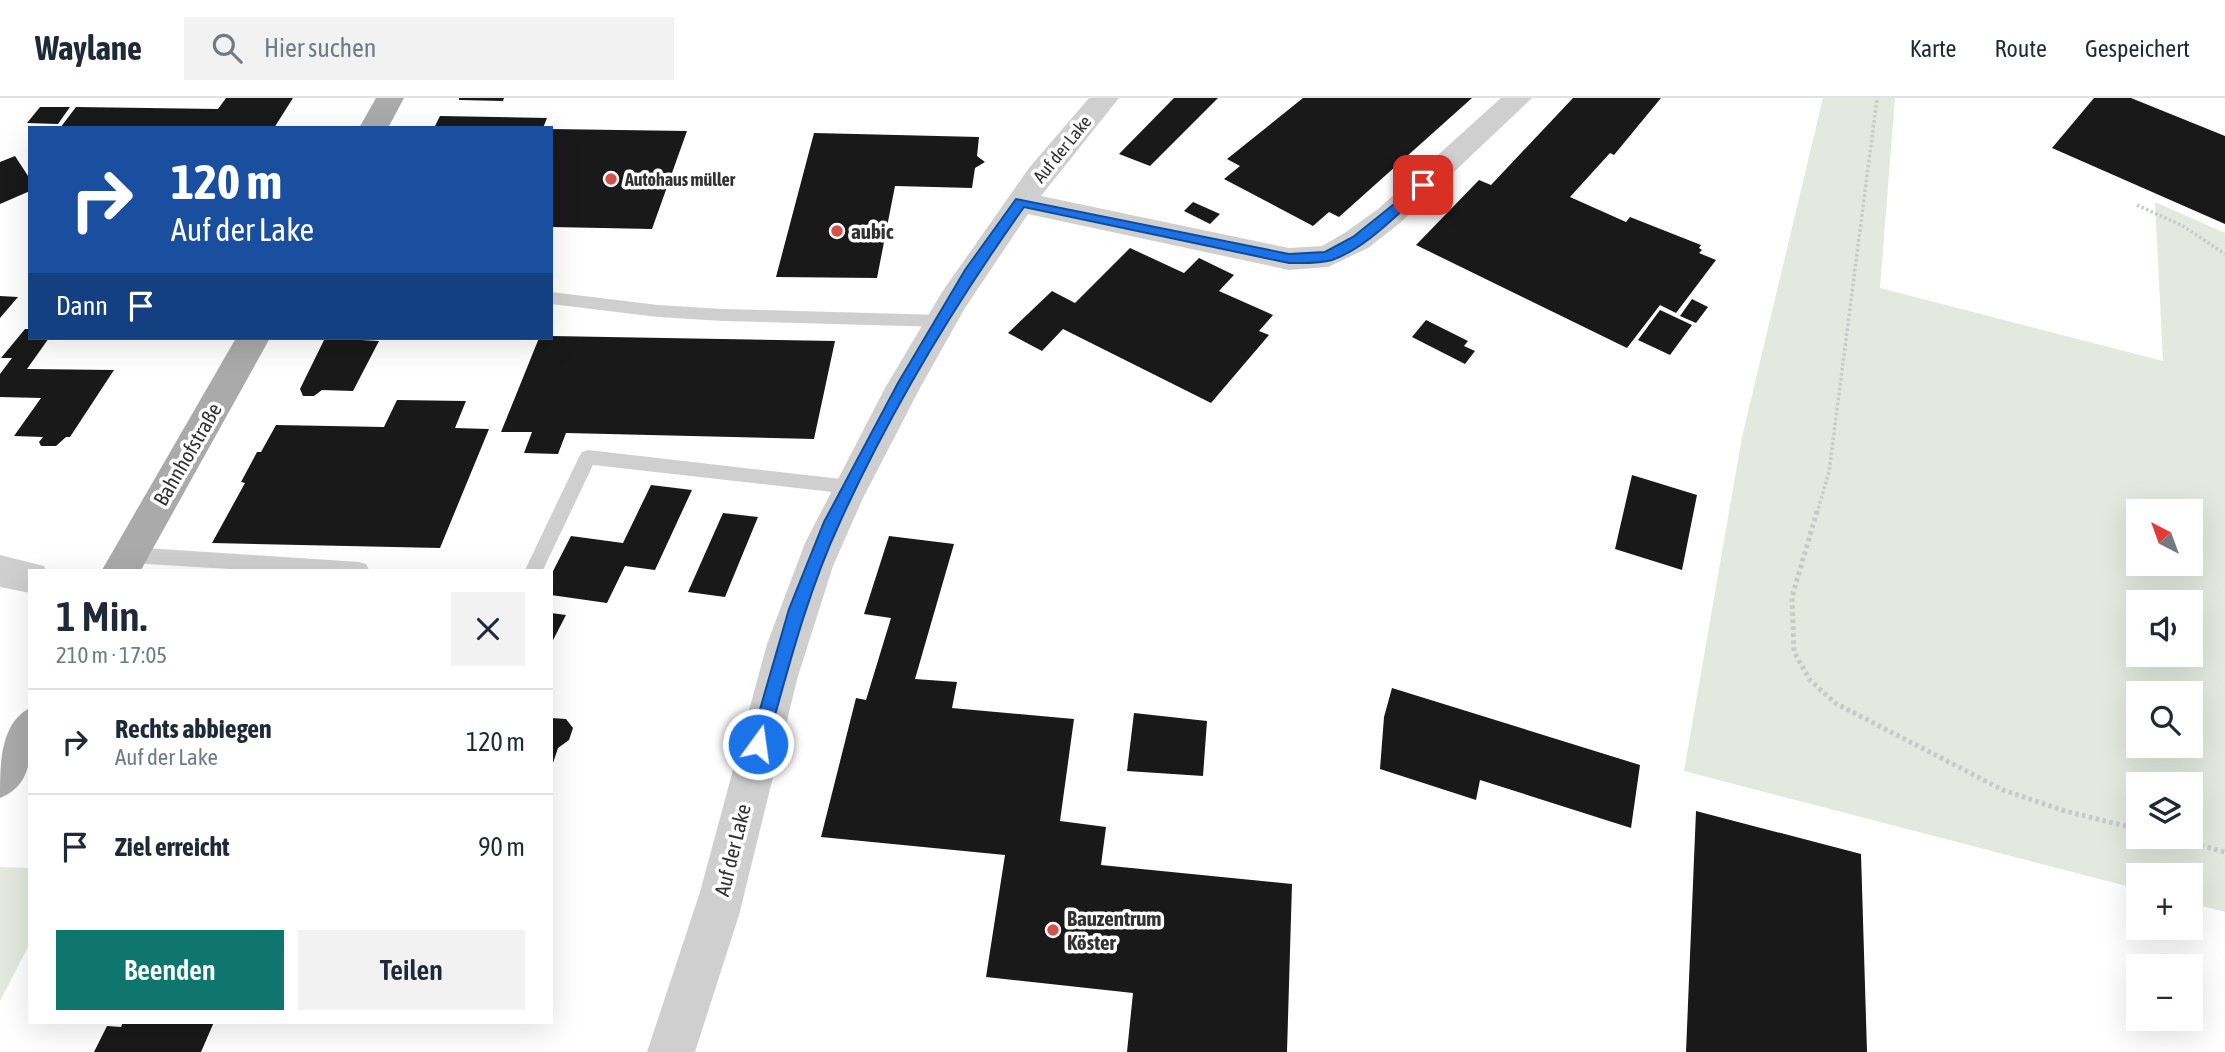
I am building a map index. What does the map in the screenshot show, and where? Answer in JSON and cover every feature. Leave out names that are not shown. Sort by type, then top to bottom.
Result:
[{"type":"main road","points":[[374,126],[390,98]]},
{"type":"main road","name":"Bahnhofstraße","points":[[125,563],[252,340]]},
{"type":"main road","points":[[0,778],[28,730]]},
{"type":"street","name":"Auf der Lake","points":[[671,1052],[729,869],[777,673],[797,609],[832,522],[903,387],[970,273],[1061,148],[1105,98]]},
{"type":"street","name":"Auf der Lake","points":[[1021,202],[1289,258],[1328,256],[1357,240],[1389,216],[1518,98]]},
{"type":"street","points":[[0,571],[28,577]]},
{"type":"lane","points":[[553,298],[658,311],[723,315],[942,321]]},
{"type":"lane","points":[[534,569],[588,457],[850,487]]},
{"type":"lane","points":[[125,563],[326,569]]},
{"type":"path","points":[[1877,98],[1829,472],[1792,597],[1794,652],[1810,680],[1835,703],[1949,764],[2016,794],[2065,811],[2126,826]]},
{"type":"path","points":[[2137,205],[2180,223],[2207,239],[2225,254]]},
{"type":"path","points":[[2203,846],[2225,852]]},
{"type":"shaded area","points":[[1823,98],[1895,98],[1880,288],[2163,361],[2155,202],[2225,233],[2225,912],[2203,906],[2203,863],[2126,863],[2126,886],[1684,771],[1742,437]]},
{"type":"shaded area","points":[[0,867],[28,868],[28,947],[0,1001]]},
{"type":"building","points":[[226,98],[293,98],[275,126],[62,126],[76,107],[218,109]]},
{"type":"building","points":[[459,98],[504,98],[503,101]]},
{"type":"building","points":[[1174,98],[1218,98],[1150,166],[1119,154]]},
{"type":"building","points":[[1303,98],[1472,98],[1339,217],[1329,212],[1313,226],[1224,179],[1240,166],[1227,159]]},
{"type":"building","points":[[1573,98],[1661,98],[1614,155],[1610,153],[1570,197],[1626,222],[1630,217],[1701,245],[1699,248],[1702,250],[1699,253],[1716,260],[1676,313],[1660,305],[1627,348],[1416,245],[1479,180],[1491,185]]},
{"type":"building","points":[[2094,98],[2131,98],[2225,136],[2225,224],[2052,148]]},
{"type":"building","points":[[40,107],[70,107],[58,124],[27,123]]},
{"type":"building","points":[[440,116],[547,118],[544,126],[435,126]]},
{"type":"building","name":"Autohaus müller","points":[[553,129],[687,131],[652,229],[553,227]]},
{"type":"building","name":"aubic","points":[[814,133],[979,137],[977,156],[985,162],[975,168],[972,188],[895,186],[877,278],[776,277]]},
{"type":"building","points":[[15,156],[28,176],[28,192],[0,204],[0,162]]},
{"type":"building","points":[[1193,202],[1220,214],[1210,224],[1184,211]]},
{"type":"building","points":[[1130,248],[1184,273],[1199,258],[1234,275],[1219,291],[1273,315],[1259,331],[1269,335],[1211,403],[1063,329],[1042,351],[1008,333],[1052,291],[1075,303]]},
{"type":"building","points":[[0,296],[18,297],[0,318]]},
{"type":"building","points":[[1692,299],[1708,307],[1696,323],[1680,316]]},
{"type":"building","points":[[1660,310],[1692,325],[1670,355],[1638,340]]},
{"type":"building","points":[[1426,320],[1468,341],[1464,346],[1475,351],[1465,364],[1412,337]]},
{"type":"building","points":[[25,329],[28,329],[28,340],[48,340],[27,369],[114,370],[70,437],[66,437],[56,446],[41,446],[39,442],[43,437],[14,436],[41,398],[0,397],[0,374],[12,358],[1,358]]},
{"type":"building","points":[[553,336],[835,341],[814,439],[566,433],[558,454],[524,453],[532,432],[501,432],[538,340],[553,340]]},
{"type":"building","points":[[324,340],[379,341],[353,391],[322,390],[314,396],[303,396],[300,389]]},
{"type":"building","points":[[397,400],[466,401],[455,428],[489,429],[440,548],[212,543],[245,483],[241,482],[257,452],[261,452],[276,425],[384,427]]},
{"type":"building","points":[[1632,475],[1697,495],[1682,570],[1615,549]]},
{"type":"building","points":[[651,485],[692,490],[655,570],[625,566],[607,603],[553,595],[553,571],[571,536],[623,543]]},
{"type":"building","points":[[723,513],[758,517],[725,597],[688,592]]},
{"type":"building","points":[[889,536],[954,544],[915,679],[957,682],[952,708],[1074,719],[1060,821],[1106,827],[1101,865],[1292,884],[1287,1052],[1127,1052],[1133,993],[986,977],[1005,855],[821,837],[856,698],[866,700],[891,618],[864,614]]},
{"type":"building","points":[[553,613],[566,615],[553,640]]},
{"type":"building","points":[[1392,688],[1640,765],[1631,828],[1480,780],[1476,800],[1380,769],[1384,717]]},
{"type":"building","points":[[1134,713],[1207,721],[1203,776],[1127,771]]},
{"type":"building","points":[[553,718],[566,719],[573,728],[569,740],[558,748],[553,763]]},
{"type":"building","points":[[1696,811],[1861,854],[1867,1052],[1686,1052]]},
{"type":"building","points":[[122,1024],[213,1024],[201,1052],[94,1052],[107,1026],[121,1027]]},
{"type":"place","name":"Autohaus müller","points":[[611,179]]},
{"type":"place","name":"aubic","points":[[837,231]]},
{"type":"place","name":"Bauzentrum Köster","points":[[1053,930]]},
{"type":"route","points":[[758,744],[769,698],[797,609],[832,522],[903,387],[970,273],[1021,202],[1289,258],[1312,258],[1328,256],[1357,240],[1423,185]]}]
